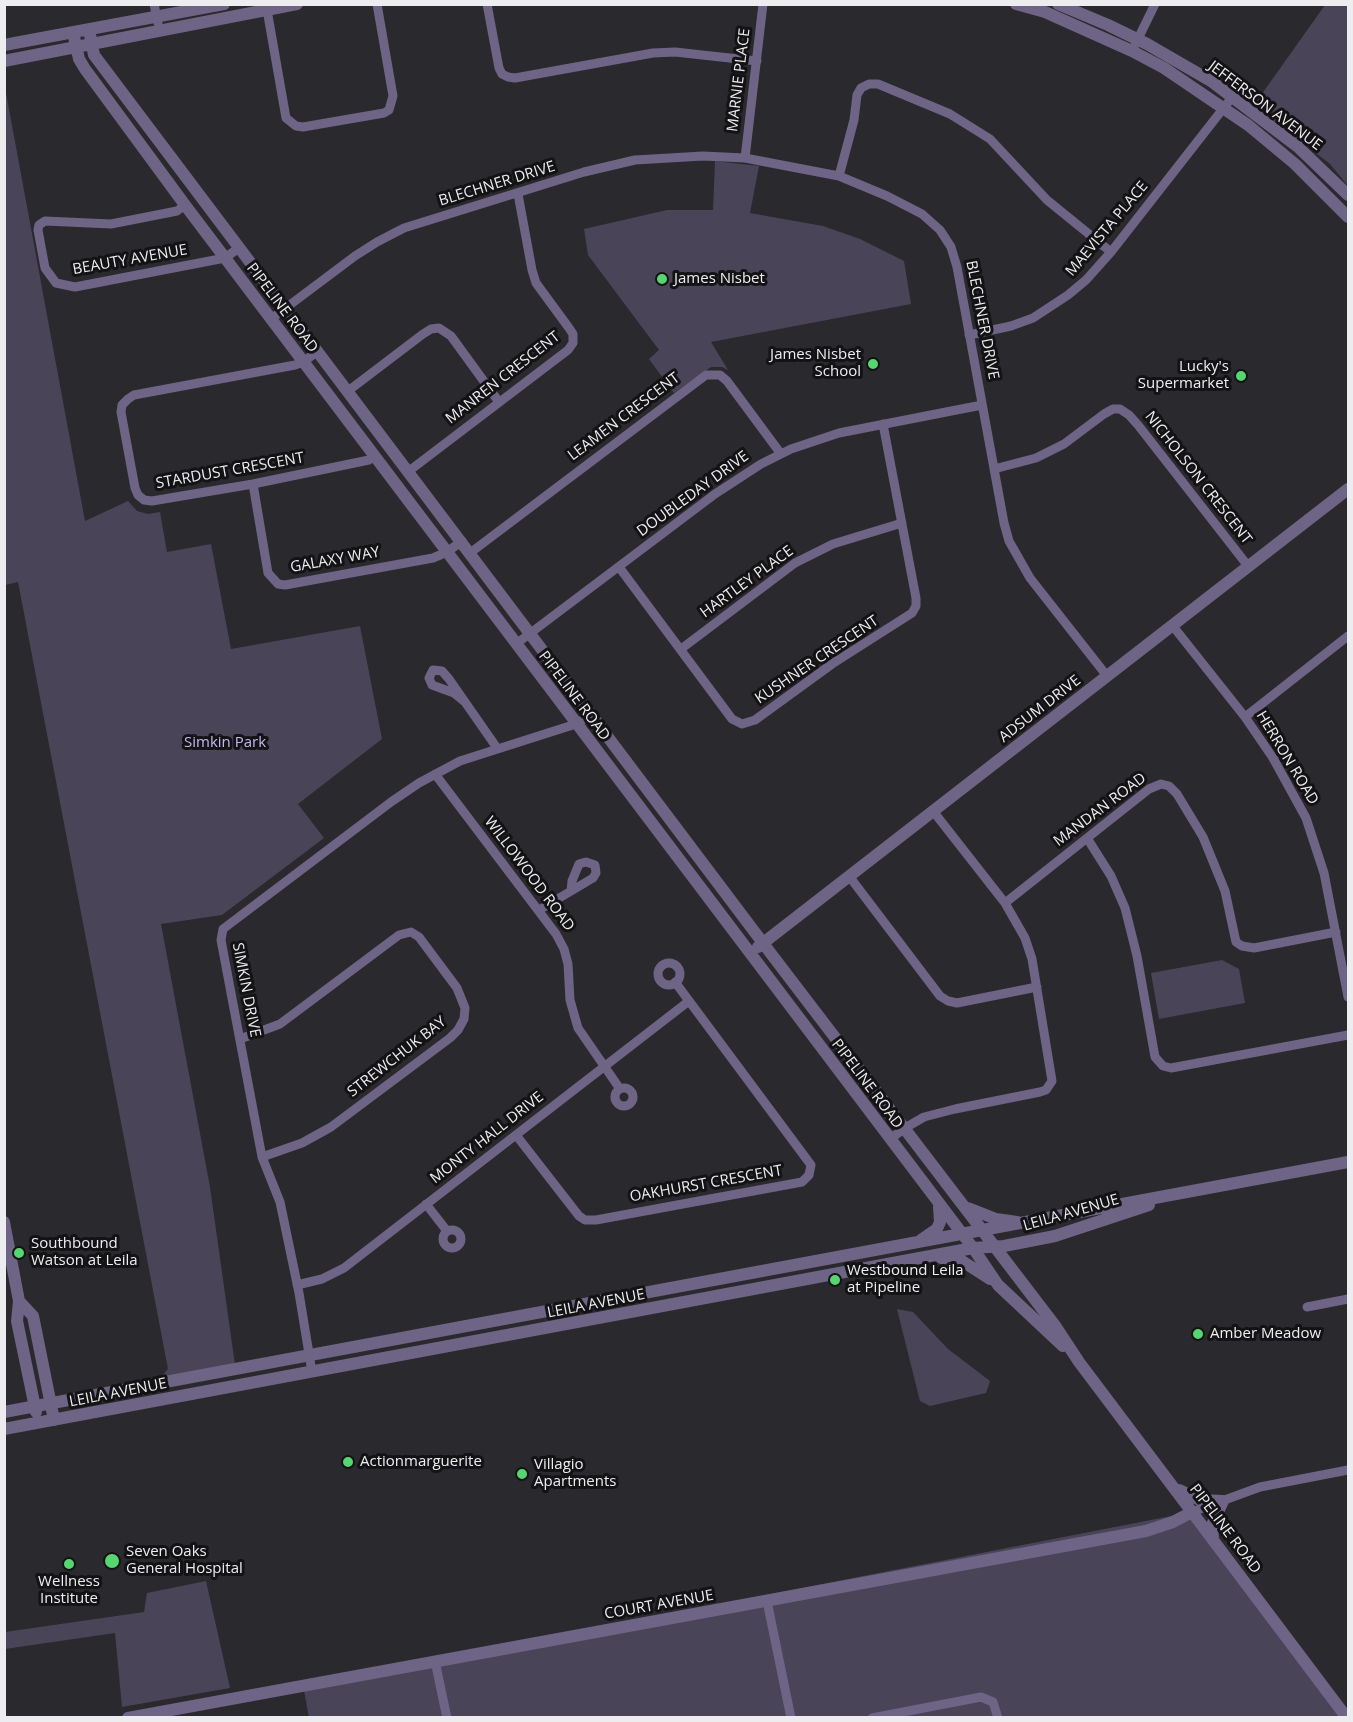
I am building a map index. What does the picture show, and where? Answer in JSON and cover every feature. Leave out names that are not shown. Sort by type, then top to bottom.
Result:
[{"type":"street","points":[[154,4],[159,31]]},
{"type":"street","points":[[4,45],[224,4]]},
{"type":"street","points":[[4,62],[267,7],[297,4]]},
{"type":"street","points":[[267,7],[286,118],[296,126],[303,128],[384,113],[389,110],[393,96],[377,4]]},
{"type":"street","points":[[487,4],[499,68],[502,74],[508,77],[515,78],[653,53],[675,52],[757,61]]},
{"type":"street","name":"MARNIE PLACE","points":[[745,158],[764,4]]},
{"type":"street","name":"JEFFERSON AVENUE","points":[[1016,4],[1045,12],[1186,66],[1233,96],[1317,164],[1348,195]]},
{"type":"street","name":"JEFFERSON AVENUE","points":[[1058,4],[1083,14],[1135,45],[1164,68],[1225,108],[1296,164],[1348,217]]},
{"type":"street","points":[[1135,45],[1155,4]]},
{"type":"street","name":"PIPELINE ROAD","points":[[89,30],[94,55],[1056,1327],[1347,1718]]},
{"type":"street","name":"PIPELINE ROAD","points":[[73,32],[79,59],[85,69],[185,205],[973,1248],[998,1285],[1078,1359]]},
{"type":"street","points":[[839,176],[854,120],[857,95],[861,88],[869,84],[878,84],[950,114],[990,139],[1047,200],[1111,252]]},
{"type":"street","name":"MAEVISTA PLACE","points":[[969,335],[1011,326],[1033,318],[1086,280],[1111,252],[1233,96]]},
{"type":"street","name":"BLECHNER DRIVE","points":[[271,319],[377,242],[404,228],[584,172],[657,157],[703,156],[745,158],[839,176],[922,214],[940,230],[946,240],[955,257],[1006,531],[1021,563],[1107,676]]},
{"type":"street","points":[[1314,182],[1317,164]]},
{"type":"street","name":"MANREN CRESCENT","points":[[409,471],[568,350],[573,343],[573,334],[536,283],[518,194]]},
{"type":"street","name":"BEAUTY AVENUE","points":[[185,205],[177,211],[111,224],[45,221],[39,225],[38,230],[45,268],[56,283],[75,287],[225,258],[240,247]]},
{"type":"street","points":[[348,391],[423,334],[431,329],[439,328],[451,336],[499,402]]},
{"type":"street","name":"STARDUST CRESCENT","points":[[318,351],[303,362],[134,395],[122,405],[121,412],[135,488],[144,500],[152,501],[253,484],[369,460],[374,456]]},
{"type":"street","name":"LEAMEN CRESCENT","points":[[470,553],[706,375],[720,375],[727,381],[781,454]]},
{"type":"street","name":"DOUBLEDAY DRIVE","points":[[516,644],[715,494],[761,464],[781,454],[839,433],[982,405]]},
{"type":"street","name":"NICHOLSON CRESCENT","points":[[994,469],[1036,458],[1064,444],[1104,414],[1113,409],[1120,410],[1129,415],[1138,425],[1248,566]]},
{"type":"street","name":"KUSHNER CRESCENT","points":[[619,567],[732,719],[742,724],[755,720],[832,664],[912,613],[916,606],[883,424]]},
{"type":"street","name":"GALAXY WAY","points":[[253,484],[268,573],[278,584],[285,585],[433,558],[447,552],[462,541]]},
{"type":"street","name":"ADSUM DRIVE","points":[[750,953],[1348,489]]},
{"type":"street","name":"HARTLEY PLACE","points":[[681,649],[795,563],[833,544],[902,523]]},
{"type":"street","name":"HERRON ROAD","points":[[1172,625],[1245,717],[1273,758],[1306,818],[1324,873],[1348,997]]},
{"type":"street","points":[[1245,717],[1348,636]]},
{"type":"street","points":[[465,702],[497,748]]},
{"type":"street","name":"SIMKIN DRIVE","points":[[312,1372],[280,1202],[262,1157],[221,940],[223,929],[391,802],[435,774],[460,761],[576,724],[592,714]]},
{"type":"street","name":"WILLOWOOD ROAD","points":[[435,774],[539,910],[564,949],[568,964],[570,1000],[579,1028],[620,1089]]},
{"type":"street","name":"MANDAN ROAD","points":[[1005,903],[1156,785],[1161,784],[1169,786],[1177,794],[1203,837],[1225,891],[1236,942],[1242,946],[1254,948],[1336,932]]},
{"type":"street","points":[[890,1139],[904,1128],[924,1118],[955,1109],[1046,1090],[1052,1081],[1032,959],[1025,938],[1005,903],[933,812]]},
{"type":"street","points":[[1087,838],[1111,876],[1125,908],[1137,956],[1155,1057],[1163,1066],[1171,1068],[1348,1035]]},
{"type":"street","points":[[849,876],[940,996],[948,1001],[957,1003],[1036,987]]},
{"type":"street","points":[[539,910],[571,891]]},
{"type":"street","name":"STREWCHUK BAY","points":[[240,1039],[280,1024],[399,935],[411,932],[419,937],[457,988],[465,1008],[464,1019],[450,1038],[331,1127],[302,1143],[262,1157]]},
{"type":"street","name":"OAKHURST CRESCENT","points":[[516,1135],[579,1216],[585,1220],[596,1220],[802,1182],[809,1175],[811,1165],[675,982]]},
{"type":"street","name":"MONTY HALL DRIVE","points":[[297,1285],[322,1279],[344,1268],[688,1001]]},
{"type":"street","name":"LEILA AVENUE","points":[[4,1412],[1348,1162]]},
{"type":"street","name":"LEILA AVENUE","points":[[4,1430],[973,1248],[994,1247],[1055,1236],[1188,1192]]},
{"type":"street","points":[[915,1243],[937,1229],[941,1214],[938,1203]]},
{"type":"street","points":[[426,1204],[447,1231]]},
{"type":"street","points":[[964,1206],[996,1219],[1024,1223]]},
{"type":"street","points":[[4,1222],[19,1301],[17,1321],[34,1406],[41,1423]]},
{"type":"street","points":[[931,1256],[962,1261],[998,1285]]},
{"type":"street","points":[[1307,1307],[1348,1299]]},
{"type":"street","points":[[19,1301],[33,1316],[54,1420]]},
{"type":"street","points":[[1192,1512],[1260,1487],[1348,1470]]},
{"type":"street","points":[[1175,1488],[1200,1500],[1223,1501]]},
{"type":"street","points":[[1213,1539],[1212,1525],[1223,1501]]},
{"type":"street","name":"COURT AVENUE","points":[[128,1718],[1146,1531],[1173,1522],[1192,1512]]},
{"type":"street","points":[[767,1600],[791,1718]]},
{"type":"street","points":[[435,1661],[447,1718]]},
{"type":"street","points":[[872,1718],[981,1697],[993,1702],[998,1718]]},
{"type":"green space","points":[[1325,5],[1348,5],[1348,186],[1330,164],[1254,105]]},
{"type":"green space","name":"Simkin Park","points":[[4,82],[85,521],[128,501],[137,511],[148,514],[160,512],[167,552],[211,544],[231,649],[360,626],[382,739],[298,804],[324,838],[222,915],[161,924],[210,1187],[235,1365],[159,1379],[168,1369],[18,582],[5,585]]},
{"type":"green space","points":[[715,161],[759,166],[750,213],[823,226],[860,239],[904,261],[911,304],[711,342],[728,370],[722,367],[711,367],[674,393],[649,359],[659,350],[588,255],[584,229],[667,210],[713,210]]},
{"type":"green space","points":[[1222,960],[1239,969],[1245,1003],[1159,1019],[1151,973]]},
{"type":"green space","points":[[897,1309],[913,1312],[948,1349],[990,1381],[986,1393],[930,1406],[920,1401]]},
{"type":"green space","points":[[1192,1512],[1347,1717],[309,1718],[303,1685]]},
{"type":"green space","points":[[206,1581],[230,1688],[122,1707],[115,1633],[5,1649],[5,1632],[144,1612],[147,1593]]},
{"type":"place","name":"James Nisbet","points":[[662,279]]},
{"type":"place","name":"James Nisbet School","points":[[873,364]]},
{"type":"place","name":"Lucky's Supermarket","points":[[1241,376]]},
{"type":"place","name":"Southbound Watson at Leila","points":[[19,1253]]},
{"type":"place","name":"Westbound Leila at Pipeline","points":[[835,1280]]},
{"type":"place","name":"Amber Meadow","points":[[1198,1334]]},
{"type":"place","name":"Actionmarguerite","points":[[348,1462]]},
{"type":"place","name":"Villagio Apartments","points":[[522,1474]]},
{"type":"place","name":"Seven Oaks General Hospital","points":[[112,1561]]},
{"type":"place","name":"Wellness Institute","points":[[69,1564]]}]
